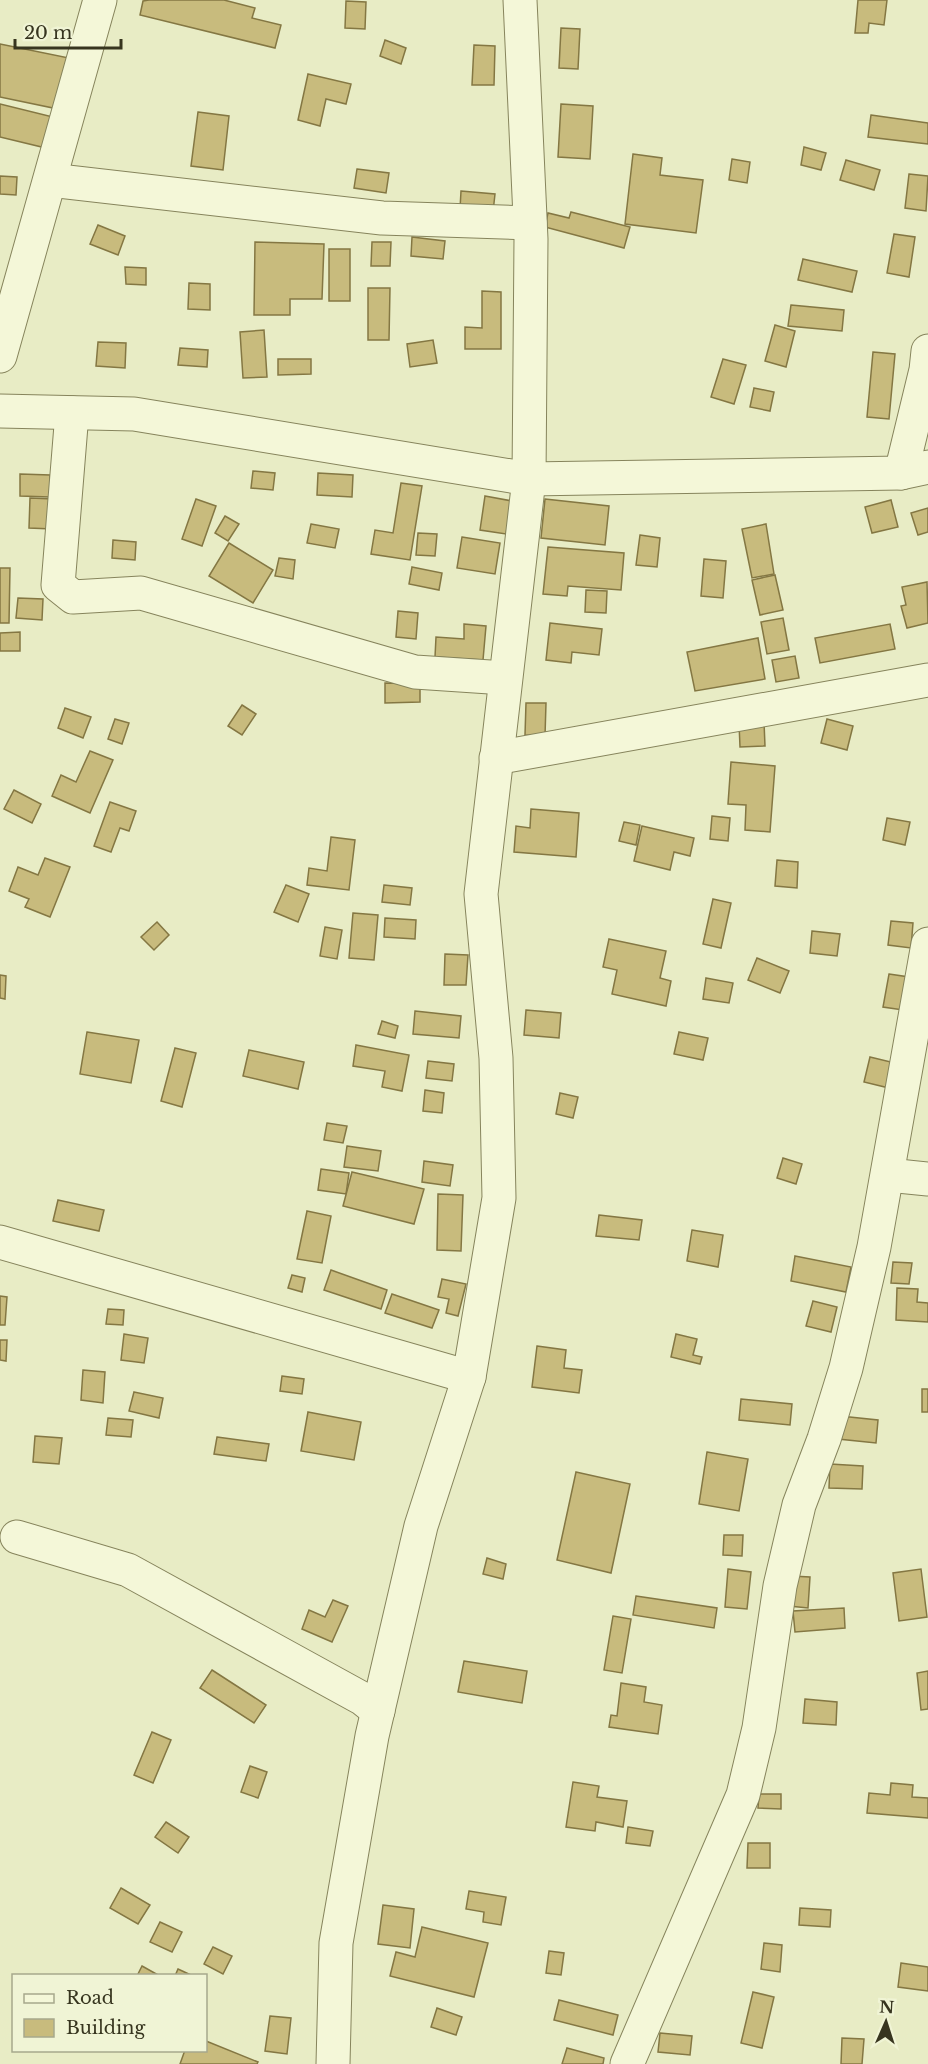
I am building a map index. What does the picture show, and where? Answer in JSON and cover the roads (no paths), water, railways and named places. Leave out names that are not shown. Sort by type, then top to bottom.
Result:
[{"type":"street","points":[[0,356],[100,0]]},
{"type":"street","points":[[333,2064],[336,1943],[378,1711],[421,1526],[469,1377],[499,1198],[496,1058],[481,894],[529,479],[530,224],[520,0]]},
{"type":"street","points":[[50,180],[382,218],[530,224]]},
{"type":"street","points":[[0,411],[134,414],[529,479],[914,470],[928,351]]},
{"type":"street","points":[[72,413],[58,585],[73,597],[141,593],[415,672],[505,678]]},
{"type":"street","points":[[496,758],[928,680]]},
{"type":"street","points":[[627,2064],[743,1795],[759,1728],[780,1586],[796,1516],[846,1368],[874,1247],[928,944]]},
{"type":"street","points":[[888,1174],[928,1179]]},
{"type":"street","points":[[0,1242],[469,1377]]},
{"type":"street","points":[[17,1537],[128,1570],[363,1699],[378,1711]]}]
